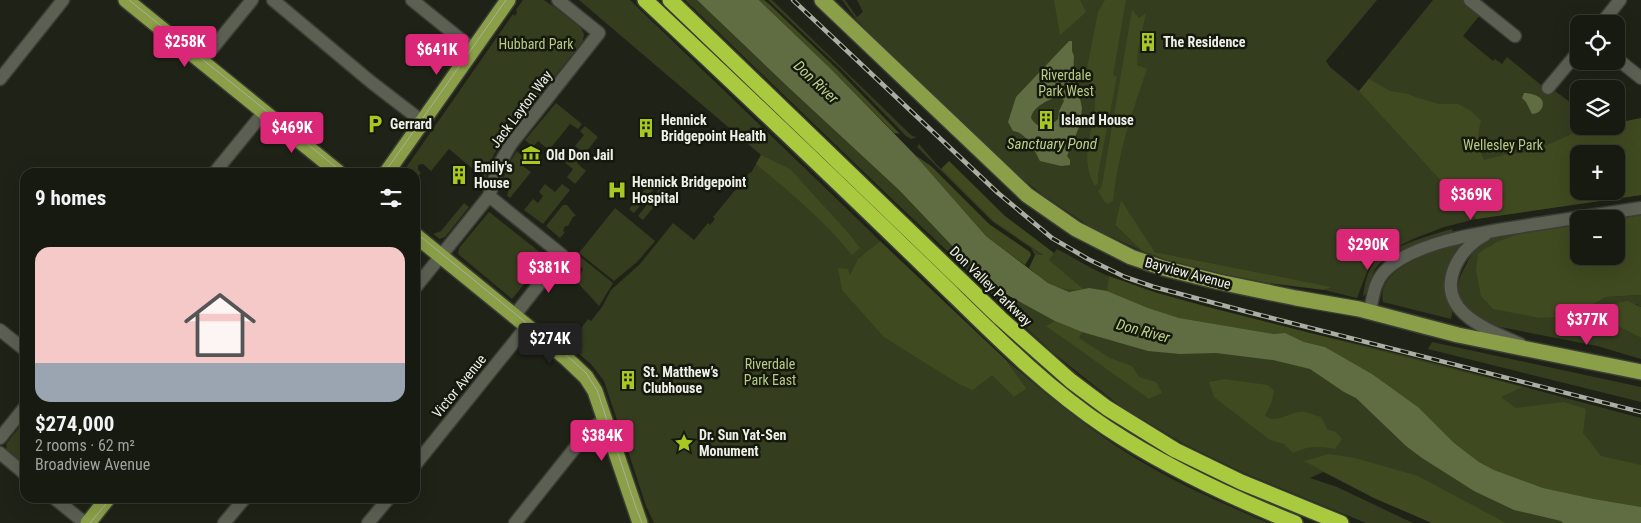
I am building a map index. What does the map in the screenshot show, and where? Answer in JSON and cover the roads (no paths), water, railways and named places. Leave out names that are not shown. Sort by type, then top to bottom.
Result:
[{"type":"highway","points":[[645,0],[800,146],[972,314],[1026,364],[1068,399],[1105,427],[1184,474],[1295,523]]},
{"type":"highway","name":"Don Valley Parkway","points":[[670,0],[1000,318],[1071,381],[1107,408],[1175,450],[1232,478],[1340,523]]},
{"type":"main road","points":[[126,0],[333,168]]},
{"type":"main road","points":[[391,168],[508,0]]},
{"type":"main road","name":"Bayview Avenue","points":[[822,0],[1027,195],[1076,229],[1131,257],[1163,268],[1219,282],[1370,311],[1434,329],[1641,372]]},
{"type":"main road","points":[[834,0],[854,31]]},
{"type":"main road","points":[[420,239],[578,368],[586,377],[595,391],[640,523]]},
{"type":"main road","points":[[86,523],[104,503]]},
{"type":"street","points":[[0,79],[63,0]]},
{"type":"street","points":[[202,61],[252,0]]},
{"type":"street","points":[[273,0],[371,82],[423,122]]},
{"type":"street","points":[[412,0],[474,50]]},
{"type":"street","name":"Jack Layton Way","points":[[420,282],[489,196],[500,163],[508,149],[599,33],[558,0]]},
{"type":"street","points":[[1470,0],[1516,36]]},
{"type":"street","points":[[1608,15],[1620,0]]},
{"type":"street","points":[[1548,88],[1570,62]]},
{"type":"street","points":[[1625,65],[1641,78]]},
{"type":"street","points":[[218,168],[264,112]]},
{"type":"street","points":[[489,196],[562,255],[514,316]]},
{"type":"street","points":[[1370,311],[1378,280],[1392,265],[1427,247],[1493,230],[1641,208]]},
{"type":"street","points":[[1493,230],[1473,243],[1461,255],[1450,279],[1451,292],[1456,304],[1464,314],[1477,324],[1539,352]]},
{"type":"street","name":"Victor Avenue","points":[[420,459],[527,326]]},
{"type":"street","points":[[0,330],[20,346]]},
{"type":"street","points":[[0,438],[20,413]]},
{"type":"street","points":[[514,523],[590,429],[605,420]]},
{"type":"street","points":[[0,454],[20,470]]},
{"type":"street","points":[[60,503],[86,523]]},
{"type":"street","points":[[224,523],[241,503]]},
{"type":"street","points":[[368,523],[385,503]]},
{"type":"water","name":"Don River","points":[[697,0],[759,0],[832,70],[915,155],[986,236],[1048,283],[1069,292],[1089,288],[1107,291],[1148,308],[1179,318],[1274,334],[1285,333],[1304,342],[1325,347],[1372,374],[1418,407],[1454,443],[1479,462],[1494,470],[1543,488],[1641,507],[1641,523],[1563,523],[1514,510],[1474,491],[1422,458],[1406,446],[1356,398],[1310,369],[1273,360],[1216,353],[1180,354],[1148,351],[1082,332],[1055,321],[1000,291],[976,271],[899,190]]},
{"type":"water","name":"Sanctuary Pond","points":[[1069,41],[1072,41],[1074,56],[1073,77],[1082,108],[1080,125],[1067,156],[1070,160],[1070,165],[1061,166],[1040,161],[1026,138],[1013,131],[1008,122],[1016,97]],"holes":[[[1060,95],[1064,101],[1059,111],[1058,119],[1051,124],[1040,126],[1031,118],[1035,110],[1047,101]]]},
{"type":"water","points":[[1524,93],[1540,98],[1543,104],[1539,112],[1532,114],[1522,98]]},
{"type":"tram line","points":[[129,0],[337,168]]},
{"type":"tram line","points":[[388,168],[506,0]]},
{"type":"tram line","points":[[420,236],[586,373],[597,390],[642,523]]},
{"type":"tram line","points":[[90,523],[107,503]]},
{"type":"railway","points":[[793,0],[998,193],[1052,238],[1088,259],[1125,277],[1154,287],[1248,312],[1641,412]]},
{"type":"place","name":"The Residence","points":[[1148,42]]},
{"type":"place","name":"Island House","points":[[1046,120]]},
{"type":"place","name":"Gerrard","points":[[375,124]]},
{"type":"place","name":"Hennick Bridgepoint Health","points":[[646,128]]},
{"type":"place","name":"Old Don Jail","points":[[531,155]]},
{"type":"place","name":"Emily's House","points":[[459,175]]},
{"type":"place","name":"Hennick Bridgepoint Hospital","points":[[617,190]]},
{"type":"place","name":"St. Matthew’s Clubhouse","points":[[628,380]]},
{"type":"place","name":"Dr. Sun Yat-Sen Monument","points":[[684,443]]},
{"type":"park label","name":"Hubbard Park","points":[[536,44]]},
{"type":"park label","name":"Riverdale Park West","points":[[1066,84]]},
{"type":"park label","name":"Wellesley Park","points":[[1503,145]]},
{"type":"park label","name":"Riverdale Park East","points":[[770,372]]}]
